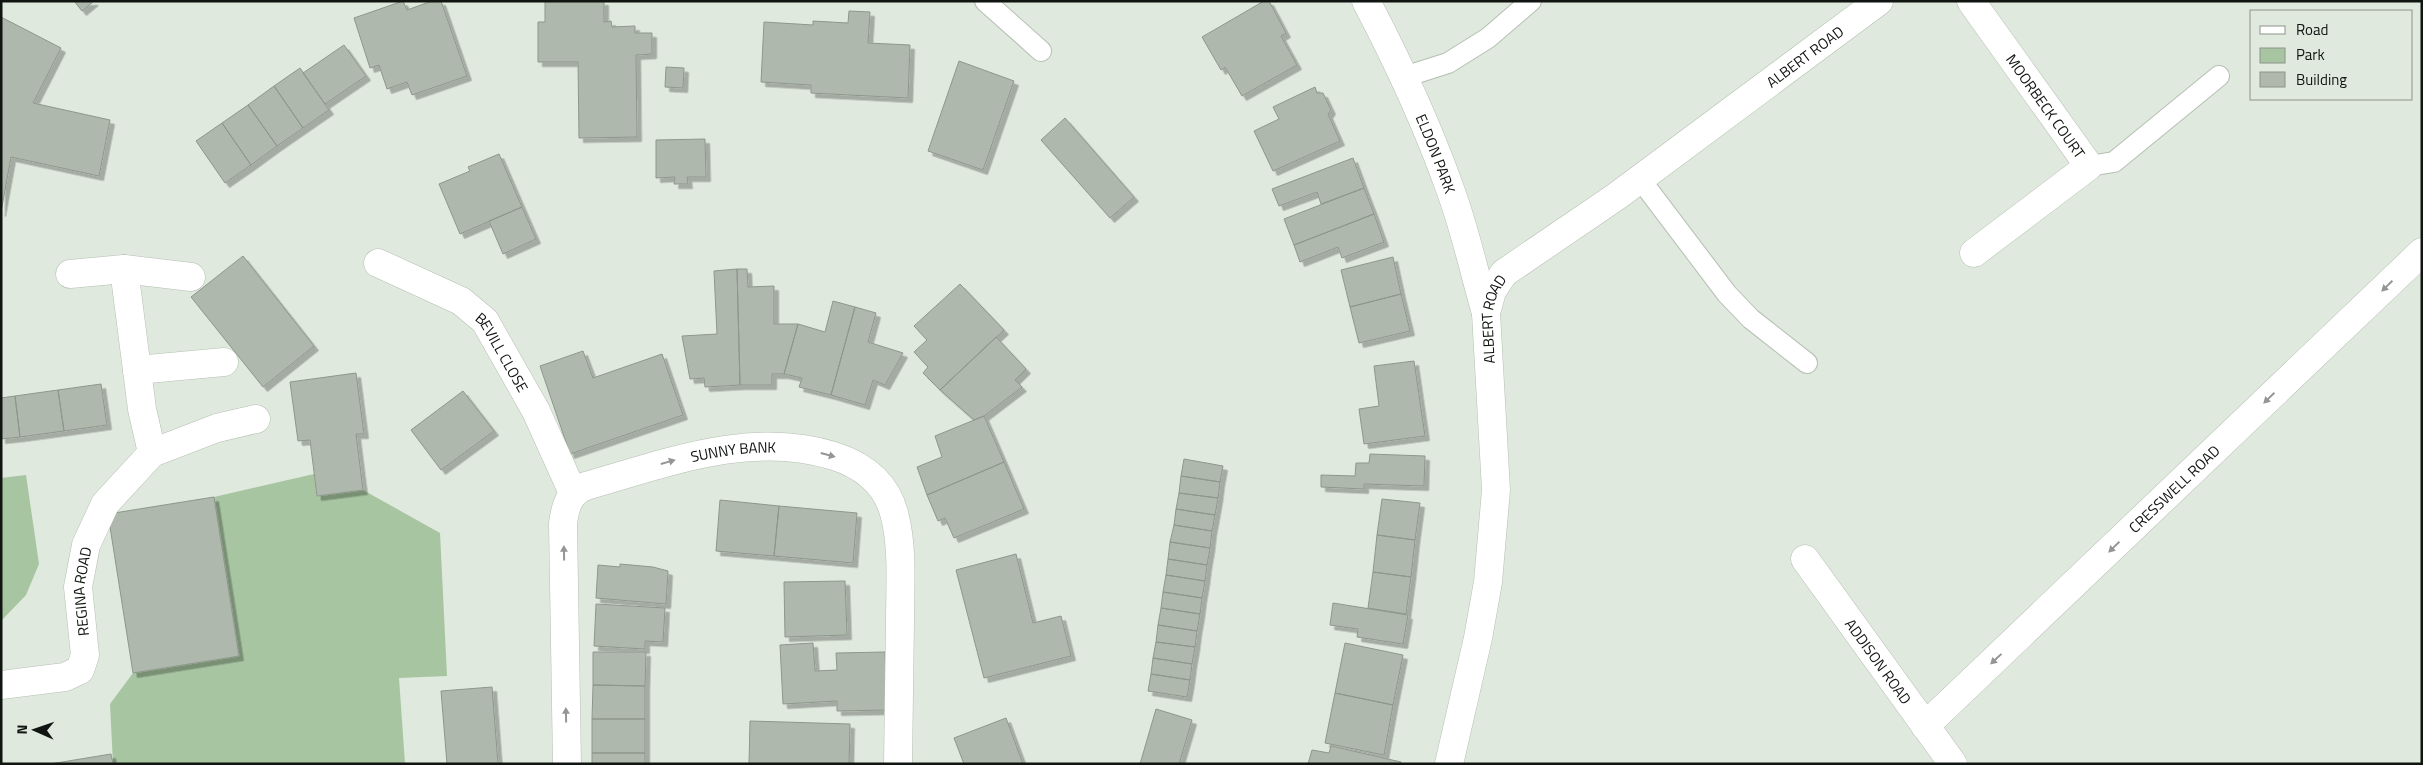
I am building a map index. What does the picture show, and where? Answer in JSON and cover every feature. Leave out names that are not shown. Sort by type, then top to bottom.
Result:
[{"type":"street","name":"ELDON PARK","points":[[1366,1],[1404,77],[1451,190],[1486,314]]},
{"type":"street","name":"ALBERT ROAD","points":[[1448,764],[1478,638],[1494,529],[1495,451],[1486,314],[1492,291],[1504,273],[1640,179],[1879,1]]},
{"type":"street","name":"MOORBECK COURT","points":[[1971,1],[2089,166],[1974,253]]},
{"type":"street","name":"CRESSWELL ROAD","points":[[1925,726],[2422,252]]},
{"type":"street","name":"BEVILL CLOSE","points":[[378,263],[461,301],[475,310],[485,321],[536,411],[573,493]]},
{"type":"street","points":[[124,269],[142,409],[152,453]]},
{"type":"street","points":[[70,274],[124,269],[191,276]]},
{"type":"street","points":[[137,370],[224,362]]},
{"type":"street","name":"REGINA ROAD","points":[[1,685],[64,677],[80,670],[85,655],[78,587],[86,545],[106,504],[152,453],[217,428],[256,419]]},
{"type":"street","name":"SUNNY BANK","points":[[573,493],[586,486],[674,460],[726,449],[764,446],[825,454],[844,459],[874,478],[889,499],[895,517],[898,542],[900,591],[898,764]]},
{"type":"street","points":[[568,764],[563,524],[564,510],[573,493]]},
{"type":"street","name":"ADDISON ROAD","points":[[1805,559],[1953,764]]},
{"type":"lane","points":[[985,1],[1041,51]]},
{"type":"lane","points":[[1404,77],[1448,63],[1488,38],[1531,1]]},
{"type":"lane","points":[[2089,166],[2114,162],[2219,76]]},
{"type":"lane","points":[[1640,179],[1727,294],[1751,319],[1807,363]]},
{"type":"green space","points":[[314,474],[317,496],[363,490],[440,533],[447,676],[399,678],[405,764],[113,764],[110,704],[133,673],[239,656],[214,497]]},
{"type":"green space","points":[[26,475],[39,564],[26,595],[1,621],[1,478]]},
{"type":"building","points":[[74,1],[94,1],[82,11]]},
{"type":"building","points":[[403,1],[407,10],[432,1],[441,1],[467,76],[412,95],[407,82],[387,89],[379,65],[370,68],[354,18]]},
{"type":"building","points":[[545,1],[604,1],[604,22],[611,21],[612,27],[635,26],[635,33],[652,33],[652,54],[636,55],[637,137],[579,138],[578,62],[538,62],[538,22],[545,22]]},
{"type":"building","points":[[1264,1],[1269,1],[1286,33],[1281,36],[1297,65],[1242,96],[1225,67],[1221,70],[1202,37]]},
{"type":"building","points":[[849,11],[870,12],[868,43],[910,45],[908,98],[811,93],[811,85],[761,82],[764,22],[813,25],[813,21],[848,23]]},
{"type":"building","points":[[1,17],[61,48],[33,103],[110,120],[99,176],[11,157],[1,212]]},
{"type":"building","points":[[344,45],[366,76],[325,104],[303,73]]},
{"type":"building","points":[[959,61],[1014,81],[983,170],[928,151]]},
{"type":"building","points":[[666,67],[684,68],[683,88],[665,87]]},
{"type":"building","points":[[300,68],[329,110],[303,128],[274,86]]},
{"type":"building","points":[[274,86],[303,128],[277,146],[248,105]]},
{"type":"building","points":[[1315,87],[1317,93],[1323,93],[1331,110],[1328,114],[1340,141],[1273,171],[1254,131],[1279,119],[1273,107]]},
{"type":"building","points":[[248,105],[277,146],[251,165],[222,123]]},
{"type":"building","points":[[1065,118],[1134,197],[1110,218],[1041,140]]},
{"type":"building","points":[[222,123],[251,165],[225,183],[196,141]]},
{"type":"building","points":[[705,139],[706,177],[687,177],[688,184],[674,184],[675,177],[656,178],[656,140]]},
{"type":"building","points":[[499,154],[522,207],[460,234],[439,184],[470,171],[468,167]]},
{"type":"building","points":[[1353,158],[1364,188],[1321,204],[1317,192],[1279,206],[1272,189]]},
{"type":"building","points":[[1364,188],[1374,214],[1294,245],[1284,219]]},
{"type":"building","points":[[522,207],[536,239],[503,254],[489,221]]},
{"type":"building","points":[[1374,214],[1384,242],[1342,258],[1338,247],[1300,262],[1294,245]]},
{"type":"building","points":[[243,256],[314,346],[263,387],[191,297]]},
{"type":"building","points":[[1393,257],[1401,294],[1350,307],[1341,270]]},
{"type":"building","points":[[737,269],[740,385],[705,387],[704,378],[690,379],[682,336],[717,334],[714,271]]},
{"type":"building","points":[[737,269],[747,269],[748,287],[774,286],[774,324],[798,324],[784,374],[772,374],[772,385],[740,385]]},
{"type":"building","points":[[960,284],[1004,330],[940,390],[923,373],[928,367],[914,352],[927,340],[914,326]]},
{"type":"building","points":[[1401,294],[1410,331],[1359,343],[1350,307]]},
{"type":"building","points":[[833,301],[855,307],[831,395],[799,387],[802,378],[784,374],[798,324],[825,332]]},
{"type":"building","points":[[855,307],[876,313],[868,342],[903,353],[885,385],[873,380],[865,405],[831,395]]},
{"type":"building","points":[[996,337],[1026,369],[1015,380],[1022,387],[984,416],[974,420],[940,390]]},
{"type":"building","points":[[583,351],[593,378],[662,354],[683,415],[570,454],[540,366]]},
{"type":"building","points":[[1414,361],[1425,436],[1364,444],[1359,409],[1379,406],[1374,366]]},
{"type":"building","points":[[356,373],[364,434],[356,434],[363,490],[317,496],[310,440],[298,441],[290,382]]},
{"type":"building","points":[[101,384],[107,425],[64,431],[58,390]]},
{"type":"building","points":[[58,390],[64,431],[20,437],[15,396]]},
{"type":"building","points":[[463,391],[494,431],[441,470],[411,430]]},
{"type":"building","points":[[15,396],[20,437],[1,439],[1,398]]},
{"type":"building","points":[[984,416],[1004,462],[927,495],[917,467],[942,457],[935,436]]},
{"type":"building","points":[[1370,454],[1425,456],[1424,486],[1364,484],[1364,489],[1321,487],[1321,475],[1355,476],[1356,463],[1369,463]]},
{"type":"building","points":[[1184,459],[1223,466],[1220,482],[1181,476]]},
{"type":"building","points":[[1004,462],[1024,509],[954,538],[945,518],[938,521],[927,495]]},
{"type":"building","points":[[1181,476],[1220,482],[1218,498],[1179,493]]},
{"type":"building","points":[[1179,493],[1218,498],[1215,515],[1176,509]]},
{"type":"building","points":[[214,497],[239,656],[133,673],[108,514]]},
{"type":"building","points":[[1382,499],[1420,503],[1415,540],[1377,535]]},
{"type":"building","points":[[720,500],[779,506],[774,556],[716,551]]},
{"type":"building","points":[[779,506],[857,513],[853,563],[774,556]]},
{"type":"building","points":[[1176,509],[1215,515],[1212,531],[1174,525]]},
{"type":"building","points":[[1174,525],[1212,531],[1210,548],[1170,542]]},
{"type":"building","points":[[1377,535],[1415,540],[1411,577],[1373,572]]},
{"type":"building","points":[[1170,542],[1210,548],[1207,565],[1168,559]]},
{"type":"building","points":[[1016,554],[1033,623],[1061,616],[1071,656],[984,678],[956,570]]},
{"type":"building","points":[[1168,559],[1207,565],[1205,581],[1166,575]]},
{"type":"building","points":[[620,564],[653,567],[668,571],[666,604],[596,598],[598,565],[620,567]]},
{"type":"building","points":[[1373,572],[1411,577],[1406,614],[1368,608]]},
{"type":"building","points":[[1166,575],[1205,581],[1202,598],[1163,592]]},
{"type":"building","points":[[845,581],[847,635],[785,637],[784,582]]},
{"type":"building","points":[[1163,592],[1202,598],[1200,614],[1161,608]]},
{"type":"building","points":[[1333,603],[1408,615],[1403,644],[1357,637],[1358,629],[1330,625]]},
{"type":"building","points":[[596,604],[665,608],[663,642],[645,641],[645,649],[594,646]]},
{"type":"building","points":[[1161,608],[1200,614],[1197,631],[1158,625]]},
{"type":"building","points":[[1158,625],[1197,631],[1195,647],[1156,642]]},
{"type":"building","points":[[1156,642],[1195,647],[1192,664],[1153,658]]},
{"type":"building","points":[[813,643],[815,671],[837,670],[836,653],[885,652],[887,710],[837,711],[837,701],[783,704],[780,645]]},
{"type":"building","points":[[1345,643],[1403,655],[1393,705],[1335,693]]},
{"type":"building","points":[[593,652],[646,652],[645,686],[593,685]]},
{"type":"building","points":[[1153,658],[1192,664],[1190,680],[1151,674]]},
{"type":"building","points":[[1151,674],[1190,680],[1187,697],[1148,691]]},
{"type":"building","points":[[593,685],[645,686],[645,719],[592,719]]},
{"type":"building","points":[[492,687],[498,764],[447,764],[441,691]]},
{"type":"building","points":[[1335,693],[1393,705],[1384,755],[1325,743]]},
{"type":"building","points":[[1156,709],[1192,720],[1179,764],[1140,764]]},
{"type":"building","points":[[1006,718],[1023,764],[964,764],[954,738]]},
{"type":"building","points":[[592,719],[645,719],[645,753],[592,753]]},
{"type":"building","points":[[750,721],[850,724],[849,764],[749,764]]},
{"type":"building","points":[[1331,746],[1401,762],[1401,764],[1308,764],[1312,750],[1329,753]]},
{"type":"building","points":[[592,753],[645,753],[645,764],[592,764]]},
{"type":"building","points":[[111,754],[113,764],[50,764]]}]
